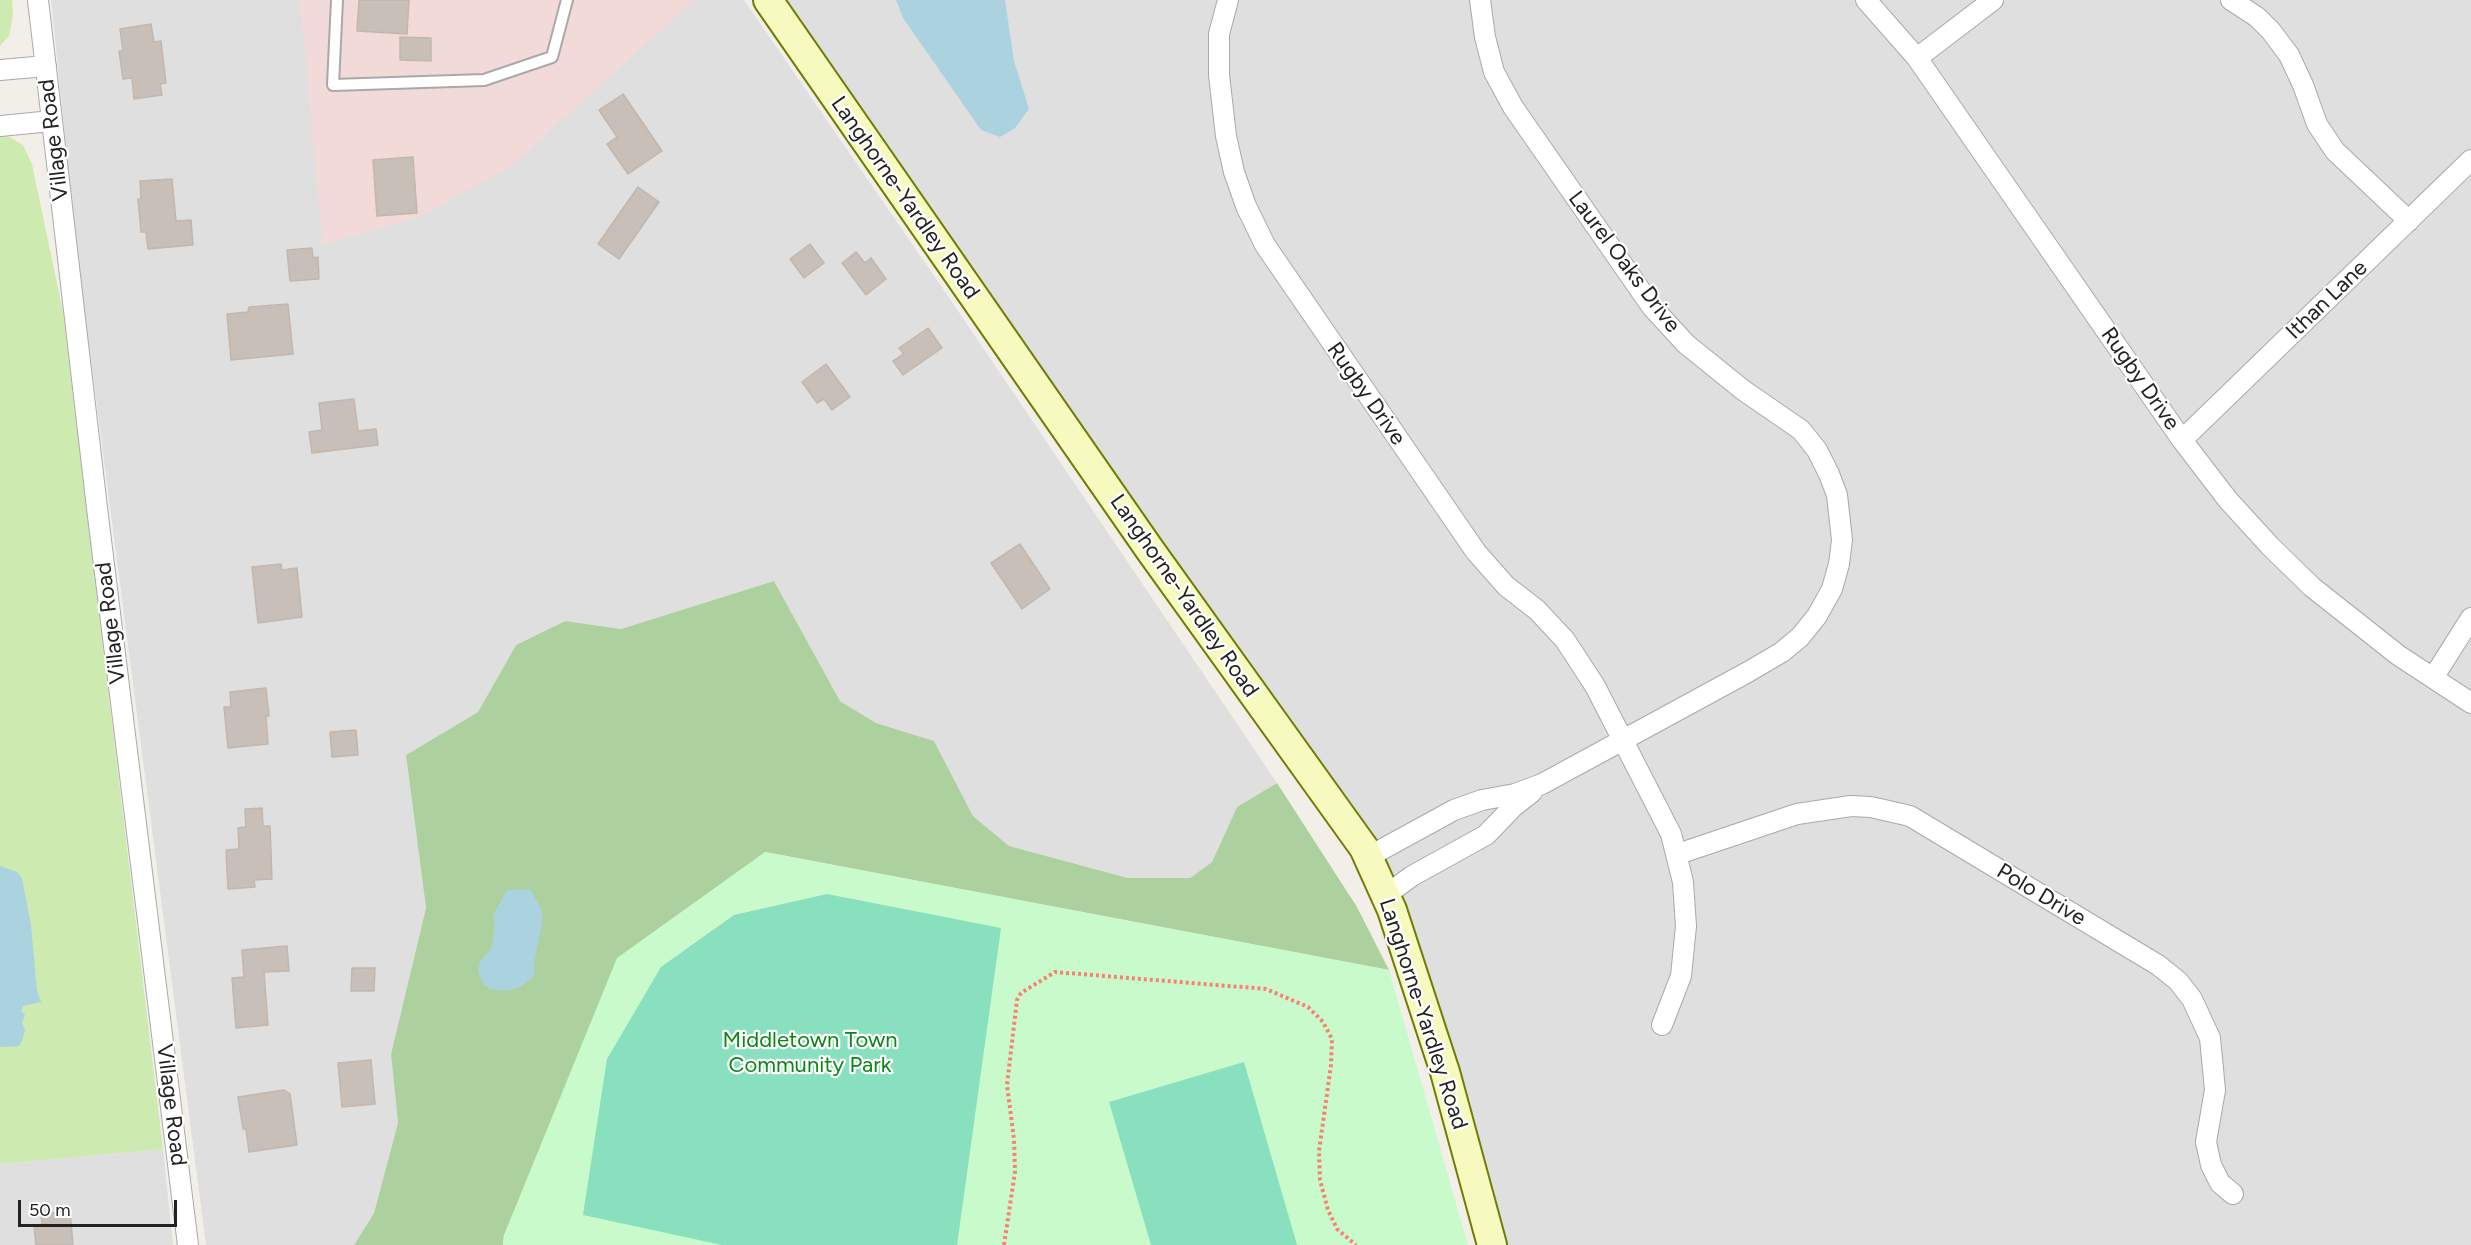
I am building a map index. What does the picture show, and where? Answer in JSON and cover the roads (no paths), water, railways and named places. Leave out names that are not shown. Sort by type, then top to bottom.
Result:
[{"type":"main road","name":"Langhorne-Yardley Road","points":[[768,0],[1149,550],[1364,848],[1392,910],[1445,1072],[1492,1245]]},
{"type":"street","name":"Village Road","points":[[38,0],[97,508],[188,1245]]},
{"type":"street","name":"Rugby Drive","points":[[1228,0],[1219,34],[1219,75],[1226,136],[1234,172],[1246,206],[1265,245],[1476,552],[1506,586],[1537,610],[1565,640],[1594,686],[1653,796],[1678,854],[1683,882],[1685,947],[1681,976],[1662,1025]]},
{"type":"street","name":"Laurel Oaks Drive","points":[[1368,857],[1454,810],[1482,800],[1515,795],[1542,784],[1782,652],[1800,637],[1817,616],[1832,589],[1841,548],[1841,519],[1829,474],[1817,450],[1801,430],[1734,383],[1686,344],[1652,307],[1513,107],[1494,72],[1485,37],[1480,0]]},
{"type":"street","name":"Rugby Drive","points":[[1866,0],[1917,58],[2182,440],[2228,500],[2312,587],[2366,631],[2471,703]]},
{"type":"street","points":[[1917,58],[1993,0]]},
{"type":"street","points":[[2231,0],[2257,17],[2289,55],[2304,86],[2317,124],[2335,151],[2409,221]]},
{"type":"street","points":[[0,70],[45,66]]},
{"type":"street","points":[[0,126],[52,121]]},
{"type":"street","name":"Ithan Lane","points":[[2182,440],[2471,160]]},
{"type":"street","points":[[2433,678],[2471,618]]},
{"type":"street","name":"Laurel Oaks Drive","points":[[1386,896],[1412,876],[1486,835],[1513,807],[1542,784]]},
{"type":"street","name":"Polo Drive","points":[[1678,854],[1797,814],[1851,806],[1871,807],[1910,816],[2158,964],[2178,981],[2192,999],[2210,1038],[2216,1090],[2206,1142],[2211,1165],[2220,1183],[2233,1194]]},
{"type":"lane","points":[[337,0],[333,85],[484,80],[552,57],[567,0]]},
{"type":"water","points":[[896,0],[1005,0],[1014,61],[1029,109],[1015,128],[1000,137],[981,130],[903,18]]},
{"type":"water","points":[[0,866],[17,872],[22,878],[31,925],[37,991],[41,1002],[23,1006],[21,1011],[25,1015],[22,1023],[25,1029],[19,1046],[0,1047]]},
{"type":"water","points":[[530,889],[541,909],[543,919],[534,963],[535,975],[521,987],[507,991],[490,989],[483,984],[478,971],[480,962],[492,947],[495,921],[493,915],[507,890]]},
{"type":"park label","name":"Middletown Town Community Park","points":[[810,1054]]}]
